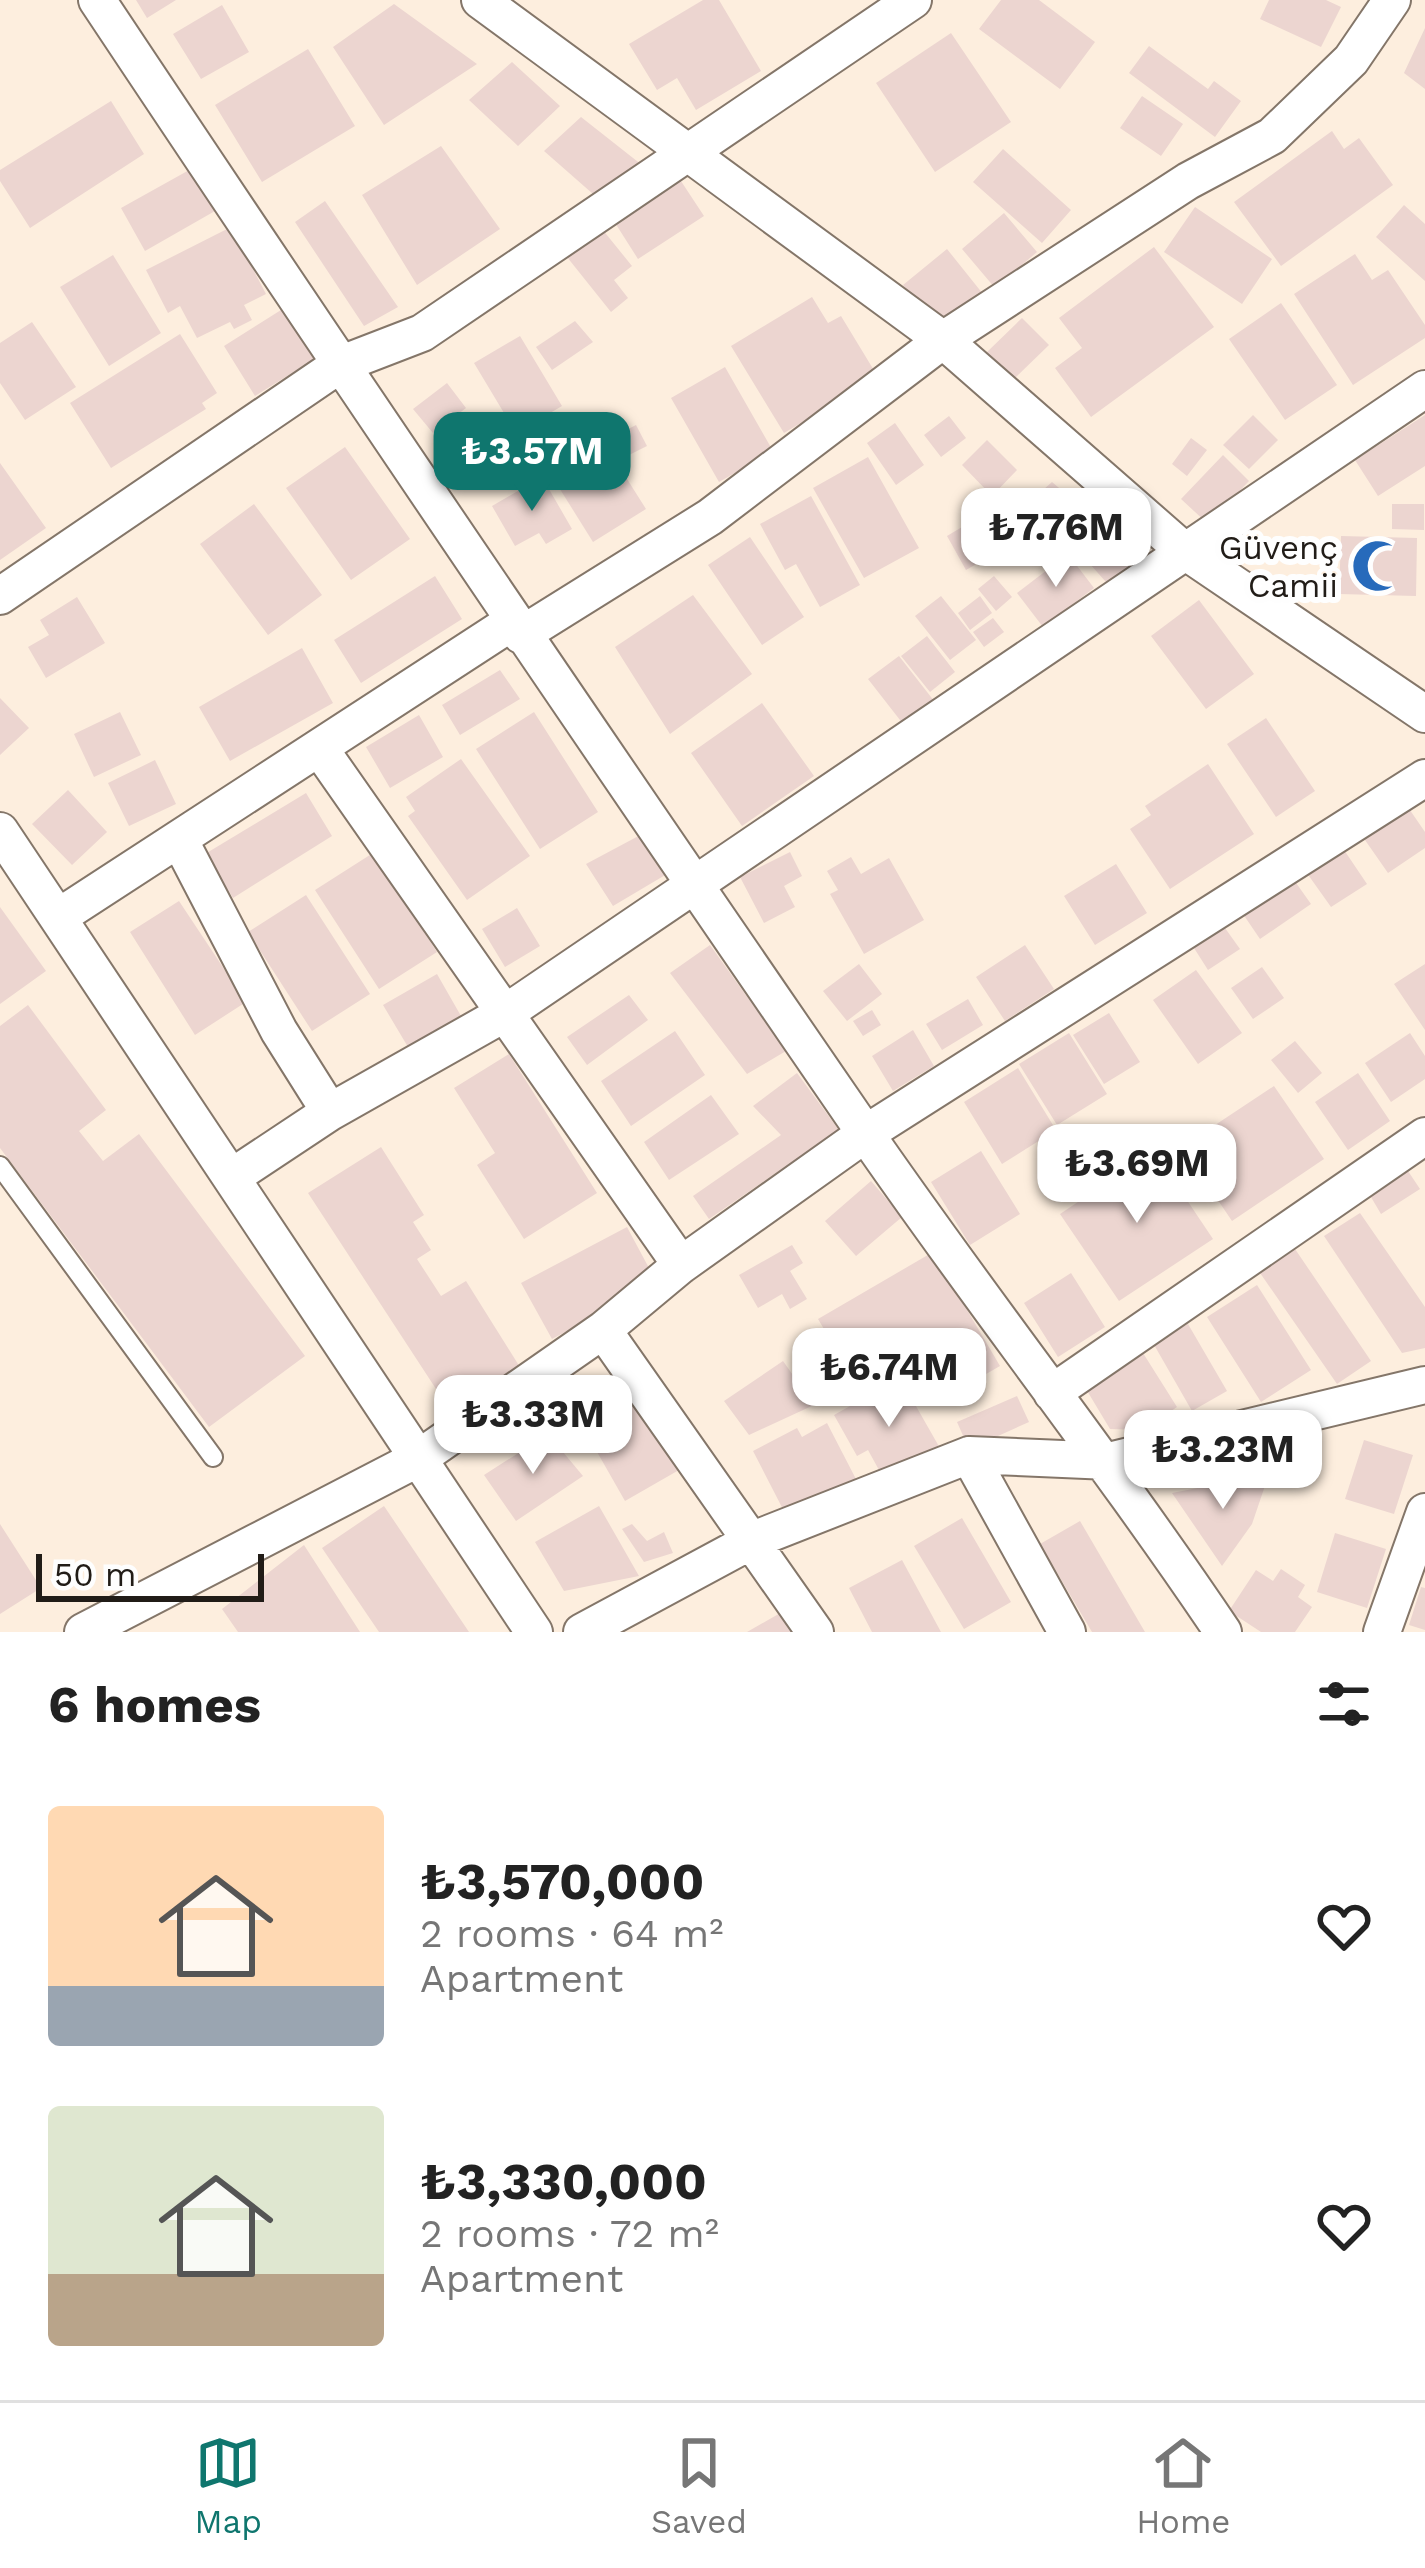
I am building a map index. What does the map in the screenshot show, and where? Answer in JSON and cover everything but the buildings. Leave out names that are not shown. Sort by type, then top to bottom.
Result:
[{"type":"street","points":[[97,0],[516,628],[866,1134],[1052,1393],[1109,1461],[1223,1632]]},
{"type":"street","points":[[480,0],[943,340],[1183,549],[1425,714]]},
{"type":"street","points":[[0,596],[339,365],[422,333],[913,0]]},
{"type":"street","points":[[60,916],[320,748],[516,628],[710,518],[943,340],[1188,181],[1272,136],[1351,60],[1392,0]]},
{"type":"street","points":[[232,1177],[329,1112],[508,1012],[1183,549],[1425,389]]},
{"type":"street","points":[[320,748],[681,1264]]},
{"type":"street","points":[[83,1632],[419,1458],[603,1330],[681,1264],[866,1134],[1425,778]]},
{"type":"street","points":[[0,832],[534,1632]]},
{"type":"street","points":[[179,839],[279,1031],[329,1112]]},
{"type":"street","points":[[1052,1393],[1425,1136]]},
{"type":"street","points":[[603,1330],[815,1632]]},
{"type":"street","points":[[582,1632],[753,1540],[969,1455],[1109,1461],[1425,1385]]},
{"type":"street","points":[[969,1455],[1067,1632]]},
{"type":"street","points":[[1382,1632],[1425,1513]]},
{"type":"lane","points":[[0,1166],[213,1457]]},
{"type":"place","name":"Güvenç Camii","points":[[1378,566]]}]
